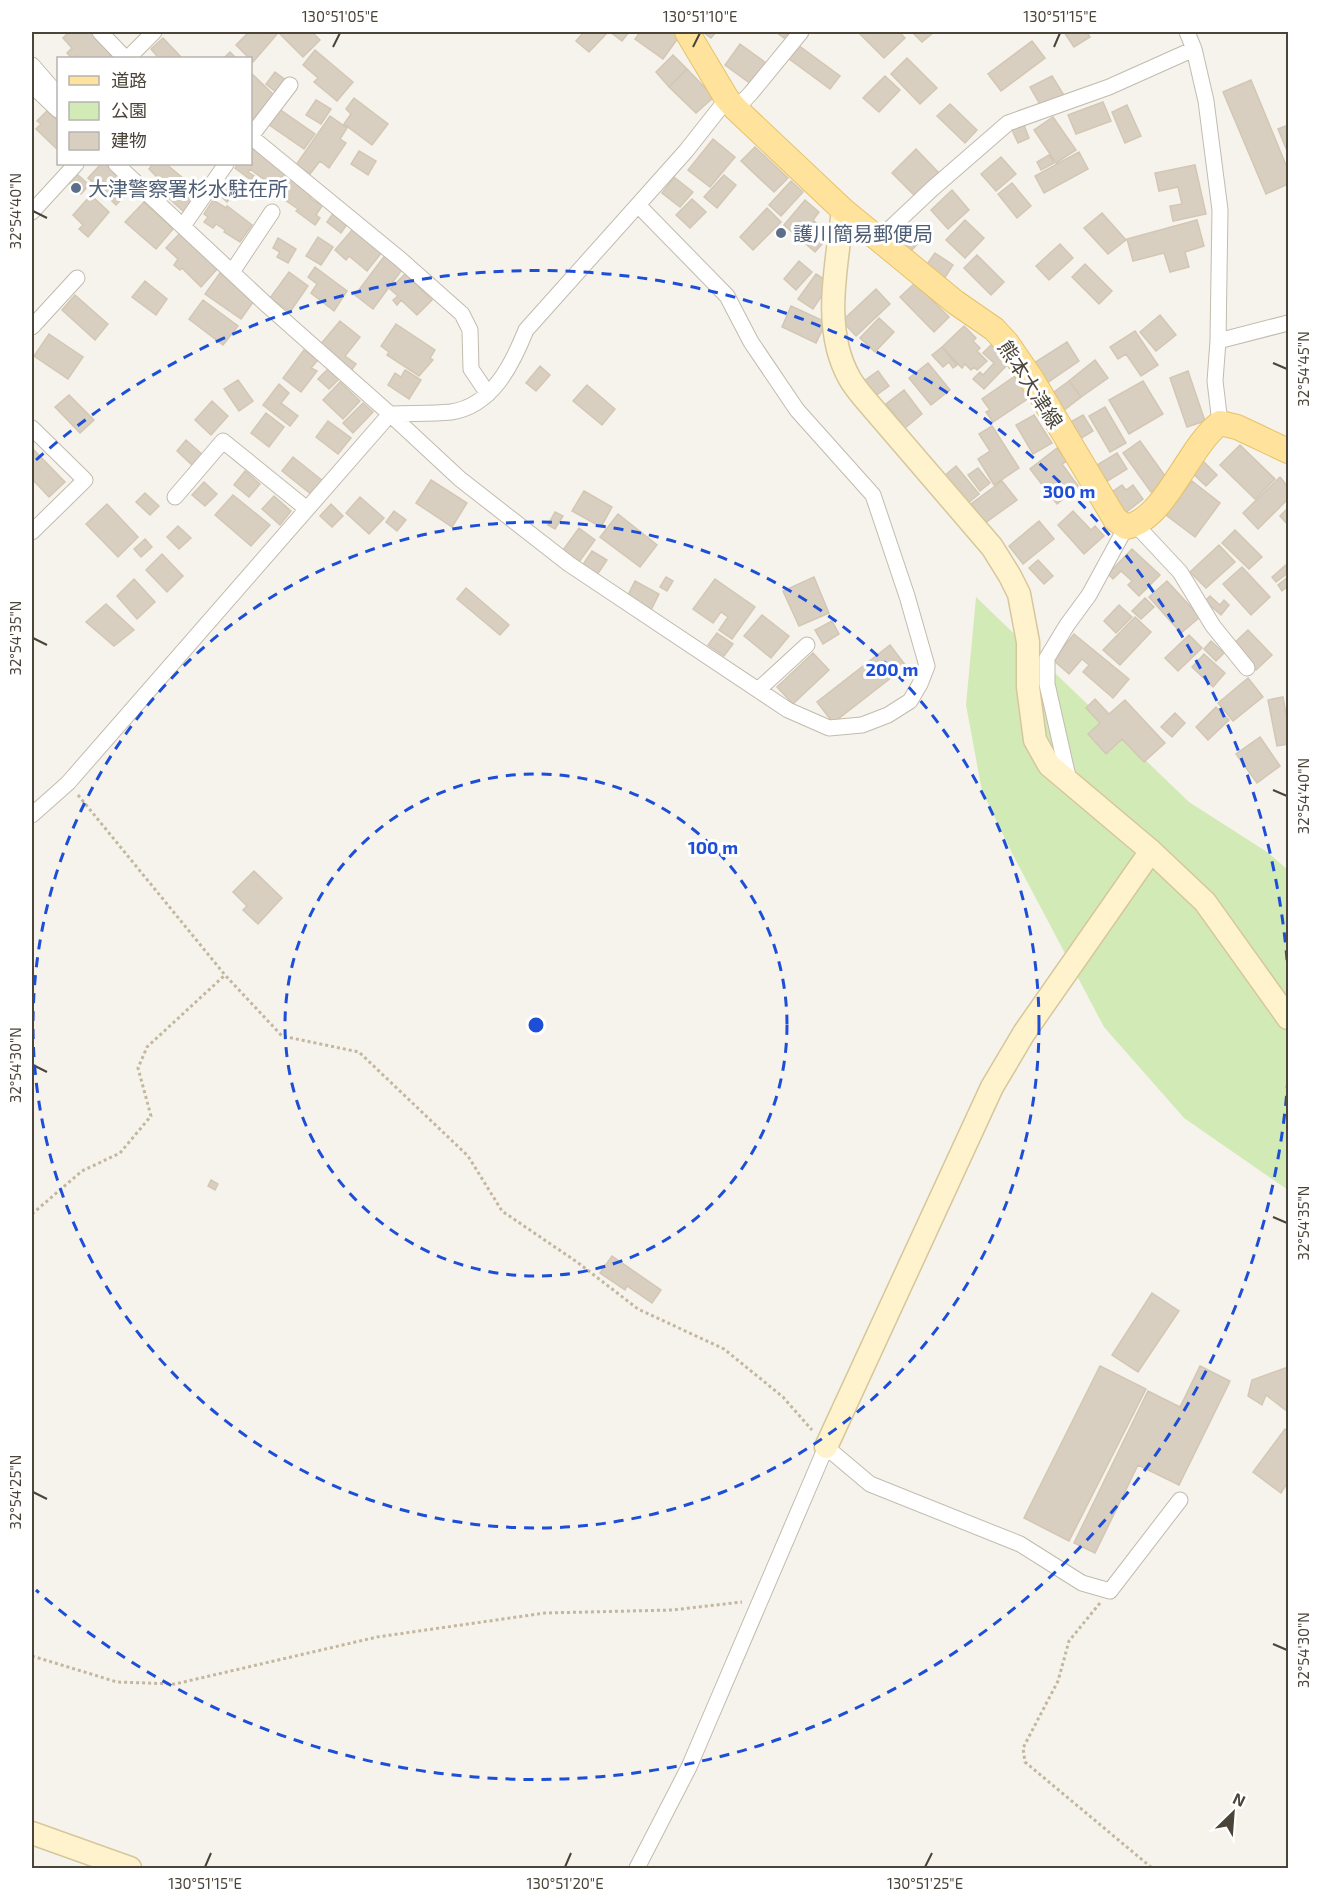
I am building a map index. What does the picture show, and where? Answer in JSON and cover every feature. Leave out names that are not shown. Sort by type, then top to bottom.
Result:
[{"type":"main road","name":"熊本大津線","points":[[687,32],[731,104],[843,210],[955,302],[994,329],[1007,343],[1031,378],[1115,519],[1131,526]]},
{"type":"main road","points":[[1131,526],[1165,497],[1201,441],[1220,423],[1237,427],[1288,451]]},
{"type":"street","points":[[100,32],[126,57]]},
{"type":"street","points":[[128,57],[154,32]]},
{"type":"street","points":[[32,815],[68,783],[390,414],[451,412],[466,408],[488,394],[514,360],[526,330],[686,151],[731,104],[752,93],[801,32]]},
{"type":"street","points":[[1186,32],[1194,49],[1206,101],[1220,210],[1218,341],[1215,381],[1220,423]]},
{"type":"street","points":[[879,239],[1008,123],[1109,87],[1194,49]]},
{"type":"street","points":[[32,66],[57,94]]},
{"type":"street","points":[[32,85],[57,109]]},
{"type":"street","points":[[252,135],[290,85]]},
{"type":"street","points":[[252,137],[400,259],[462,314],[470,330],[471,369],[488,394]]},
{"type":"street","points":[[32,212],[75,165]]},
{"type":"street","points":[[118,165],[460,479],[569,564],[788,710],[829,728],[862,725],[888,715],[910,701],[927,666],[907,596],[873,495],[797,410],[751,342],[727,296],[638,205]]},
{"type":"street","points":[[183,226],[225,165]]},
{"type":"street","points":[[843,210],[832,309],[836,342],[849,378],[992,547],[1010,576],[1019,594],[1028,642],[1028,687],[1035,740],[1049,765],[1151,851],[1204,902],[1288,1018]]},
{"type":"street","points":[[232,272],[272,212]]},
{"type":"street","points":[[32,327],[77,278]]},
{"type":"street","points":[[1218,341],[1288,322]]},
{"type":"street","points":[[32,428],[85,480],[32,532]]},
{"type":"street","points":[[175,497],[223,441],[307,509]]},
{"type":"street","points":[[1069,781],[1047,684],[1047,658],[1131,526],[1180,573],[1213,626],[1247,668]]},
{"type":"street","points":[[758,690],[807,645]]},
{"type":"street","points":[[637,1869],[689,1767],[826,1447],[992,1087],[1024,1033],[1151,851]]},
{"type":"street","points":[[826,1447],[870,1484],[1020,1544],[1082,1583],[1110,1591],[1180,1500]]},
{"type":"street","points":[[32,1833],[130,1869]]},
{"type":"path","points":[[68,783],[225,975],[282,1036],[359,1052],[468,1156],[502,1211],[577,1262],[638,1309],[724,1349],[783,1396],[826,1447]]},
{"type":"path","points":[[32,1214],[82,1172],[120,1153],[151,1116],[138,1068],[147,1047],[225,975]]},
{"type":"path","points":[[1110,1591],[1069,1641],[1058,1681],[1023,1748],[1025,1762],[1152,1869]]},
{"type":"path","points":[[32,1656],[117,1682],[175,1684],[377,1637],[545,1613],[672,1610],[723,1606],[761,1598]]},
{"type":"green space","points":[[976,597],[1189,802],[1267,852],[1288,870],[1288,1190],[1184,1118],[1104,1027],[1014,857],[982,791],[966,705]]},
{"type":"building","points":[[69,32],[92,32],[112,53],[110,57],[71,57],[67,53],[72,48],[63,38]]},
{"type":"building","points":[[249,32],[278,33],[253,62],[252,57],[248,57],[236,45]]},
{"type":"building","points":[[278,32],[312,32],[320,40],[303,57]]},
{"type":"building","points":[[584,32],[608,32],[589,52],[576,41]]},
{"type":"building","points":[[610,32],[629,32],[622,41]]},
{"type":"building","points":[[640,32],[677,32],[681,34],[663,59],[635,39]]},
{"type":"building","points":[[703,32],[716,32],[711,38]]},
{"type":"building","points":[[776,32],[789,32],[784,38]]},
{"type":"building","points":[[858,32],[899,32],[905,38],[884,58]]},
{"type":"building","points":[[912,32],[934,32],[922,42]]},
{"type":"building","points":[[1064,32],[1087,32],[1090,37],[1074,47]]},
{"type":"building","points":[[163,38],[181,57],[156,57],[151,49]]},
{"type":"building","points":[[1032,41],[1045,58],[1001,91],[988,74]]},
{"type":"building","points":[[740,44],[766,63],[751,84],[725,65]]},
{"type":"building","points":[[798,45],[840,76],[830,89],[788,58]]},
{"type":"building","points":[[315,50],[353,82],[337,101],[314,82],[318,78],[303,65]]},
{"type":"building","points":[[230,52],[235,57],[225,57]]},
{"type":"building","points":[[673,55],[687,69],[669,87],[656,72]]},
{"type":"building","points":[[907,58],[937,88],[920,104],[891,74]]},
{"type":"building","points":[[687,69],[714,97],[696,113],[669,87]]},
{"type":"building","points":[[275,72],[287,81],[277,93],[266,84]]},
{"type":"building","points":[[252,74],[274,95],[252,118]]},
{"type":"building","points":[[885,76],[900,90],[879,112],[863,98]]},
{"type":"building","points":[[1052,76],[1065,97],[1042,108],[1030,87]]},
{"type":"building","points":[[1251,80],[1288,170],[1288,184],[1266,194],[1223,92]]},
{"type":"building","points":[[354,98],[388,124],[372,145],[344,124],[351,114],[346,109]]},
{"type":"building","points":[[316,100],[331,109],[321,124],[306,115]]},
{"type":"building","points":[[1103,102],[1111,121],[1076,134],[1068,115]]},
{"type":"building","points":[[950,104],[977,130],[965,143],[937,116]]},
{"type":"building","points":[[1127,105],[1141,136],[1125,143],[1112,112]]},
{"type":"building","points":[[275,106],[315,134],[304,149],[265,122]]},
{"type":"building","points":[[47,111],[57,120],[57,149],[36,129],[41,124],[37,121]]},
{"type":"building","points":[[330,116],[347,128],[340,139],[346,143],[329,168],[320,161],[310,174],[296,165]]},
{"type":"building","points":[[1053,117],[1076,150],[1056,163],[1034,130]]},
{"type":"building","points":[[1024,125],[1029,138],[1018,143],[1012,130]]},
{"type":"building","points":[[1288,125],[1288,153],[1278,129]]},
{"type":"building","points":[[713,139],[735,157],[710,187],[688,170]]},
{"type":"building","points":[[252,147],[286,172],[278,183],[281,185],[275,193],[264,183],[266,181],[250,169],[248,172],[254,176],[251,180],[235,168],[237,165],[252,165]]},
{"type":"building","points":[[755,147],[788,178],[774,192],[741,161]]},
{"type":"building","points":[[916,149],[940,174],[916,197],[892,173]]},
{"type":"building","points":[[359,151],[376,161],[368,175],[351,164]]},
{"type":"building","points":[[1079,152],[1088,169],[1044,193],[1035,176]]},
{"type":"building","points":[[1049,155],[1054,163],[1041,170],[1037,162]]},
{"type":"building","points":[[1001,157],[1016,174],[996,191],[981,174]]},
{"type":"building","points":[[100,165],[106,165],[132,188],[116,205],[88,178]]},
{"type":"building","points":[[152,165],[167,165],[201,193],[184,212],[153,184],[158,178],[149,169]]},
{"type":"building","points":[[1195,165],[1206,214],[1173,221],[1170,206],[1182,204],[1178,187],[1159,191],[1155,173]]},
{"type":"building","points":[[77,174],[89,185],[81,194],[69,183]]},
{"type":"building","points":[[724,175],[736,185],[717,208],[704,197]]},
{"type":"building","points":[[289,176],[314,193],[310,198],[322,206],[316,215],[320,218],[315,225],[285,200],[288,195],[280,189]]},
{"type":"building","points":[[674,177],[693,192],[680,207],[662,193]]},
{"type":"building","points":[[223,180],[236,191],[227,202],[215,191]]},
{"type":"building","points":[[791,181],[803,192],[781,216],[769,205]]},
{"type":"building","points":[[1012,183],[1031,206],[1017,218],[998,194]]},
{"type":"building","points":[[952,190],[969,210],[948,229],[931,210]]},
{"type":"building","points":[[91,195],[109,212],[88,237],[79,229],[83,225],[73,215]]},
{"type":"building","points":[[692,199],[706,212],[690,228],[676,215]]},
{"type":"building","points":[[213,200],[226,208],[227,206],[252,225],[240,242],[216,224],[213,228],[204,222],[208,217],[204,214]]},
{"type":"building","points":[[805,200],[819,212],[813,220],[830,235],[815,252],[784,225]]},
{"type":"building","points":[[144,202],[173,229],[156,249],[125,222]]},
{"type":"building","points":[[767,208],[781,222],[753,250],[740,237]]},
{"type":"building","points":[[334,212],[348,223],[341,233],[327,222]]},
{"type":"building","points":[[1102,213],[1126,240],[1108,254],[1084,228]]},
{"type":"building","points":[[965,220],[984,238],[965,258],[946,240]]},
{"type":"building","points":[[1197,220],[1204,246],[1185,252],[1189,267],[1170,272],[1164,253],[1133,261],[1127,239]]},
{"type":"building","points":[[906,222],[923,238],[911,251],[894,235]]},
{"type":"building","points":[[353,229],[382,252],[367,271],[349,256],[346,260],[335,250]]},
{"type":"building","points":[[182,231],[218,268],[201,287],[182,268],[180,270],[174,265],[178,259],[166,248]]},
{"type":"building","points":[[318,237],[333,247],[321,265],[306,256]]},
{"type":"building","points":[[278,238],[296,249],[288,263],[277,257],[280,252],[273,248]]},
{"type":"building","points":[[1060,244],[1073,258],[1049,280],[1036,266]]},
{"type":"building","points":[[935,253],[953,265],[944,279],[925,267]]},
{"type":"building","points":[[386,254],[404,267],[373,309],[355,295]]},
{"type":"building","points":[[977,255],[1004,282],[991,295],[964,268]]},
{"type":"building","points":[[799,261],[812,272],[796,290],[784,279]]},
{"type":"building","points":[[1085,264],[1112,291],[1099,304],[1072,277]]},
{"type":"building","points":[[315,267],[347,291],[334,311],[311,293],[317,284],[308,277]]},
{"type":"building","points":[[289,272],[308,286],[290,312],[270,298]]},
{"type":"building","points":[[220,273],[256,298],[241,319],[205,294]]},
{"type":"building","points":[[405,274],[414,281],[418,277],[423,281],[418,286],[432,300],[417,315],[401,300],[397,305],[393,300],[398,296],[390,289]]},
{"type":"building","points":[[816,274],[830,283],[813,309],[798,299]]},
{"type":"building","points":[[145,281],[167,299],[156,315],[132,297]]},
{"type":"building","points":[[915,283],[949,317],[934,332],[900,297]]},
{"type":"building","points":[[876,289],[890,304],[856,336],[842,321]]},
{"type":"building","points":[[75,295],[108,324],[95,340],[62,310]]},
{"type":"building","points":[[203,300],[238,326],[223,345],[189,319]]},
{"type":"building","points":[[791,306],[826,322],[816,343],[782,327]]},
{"type":"building","points":[[1160,315],[1176,335],[1156,351],[1140,332]]},
{"type":"building","points":[[879,318],[894,332],[875,352],[860,338]]},
{"type":"building","points":[[340,321],[360,337],[345,356],[356,364],[351,371],[320,345]]},
{"type":"building","points":[[396,324],[435,350],[430,358],[433,360],[419,376],[387,355],[389,352],[381,346]]},
{"type":"building","points":[[964,326],[976,338],[973,341],[980,348],[977,351],[987,361],[977,370],[974,367],[971,370],[965,364],[962,368],[942,347]]},
{"type":"building","points":[[1135,331],[1158,365],[1141,376],[1126,354],[1118,359],[1110,347]]},
{"type":"building","points":[[49,334],[83,357],[68,379],[34,356]]},
{"type":"building","points":[[1067,342],[1079,361],[1047,383],[1034,363]]},
{"type":"building","points":[[992,344],[1010,362],[984,389],[973,379],[980,372],[983,375],[994,363],[983,353]]},
{"type":"building","points":[[942,347],[957,365],[953,368],[949,362],[943,367],[932,355]]},
{"type":"building","points":[[304,350],[318,360],[311,368],[317,371],[301,392],[283,378]]},
{"type":"building","points":[[1095,360],[1108,378],[1081,397],[1069,381]]},
{"type":"building","points":[[928,363],[950,390],[931,405],[909,378]]},
{"type":"building","points":[[331,366],[342,376],[329,389],[318,379]]},
{"type":"building","points":[[540,366],[550,375],[536,391],[526,383]]},
{"type":"building","points":[[405,370],[421,380],[409,399],[388,385],[395,373],[401,377]]},
{"type":"building","points":[[878,371],[889,386],[875,396],[864,381]]},
{"type":"building","points":[[1188,371],[1205,421],[1187,427],[1170,378]]},
{"type":"building","points":[[1015,376],[1029,398],[993,422],[986,412],[990,410],[982,399]]},
{"type":"building","points":[[238,380],[253,401],[239,411],[224,389]]},
{"type":"building","points":[[1069,381],[1081,397],[1063,411],[1050,395]]},
{"type":"building","points":[[1143,381],[1163,414],[1129,434],[1109,400]]},
{"type":"building","points":[[340,382],[360,401],[343,419],[323,400]]},
{"type":"building","points":[[279,384],[289,393],[281,403],[298,416],[290,426],[263,405]]},
{"type":"building","points":[[587,385],[615,409],[602,425],[573,401]]},
{"type":"building","points":[[904,390],[922,414],[905,428],[886,404]]},
{"type":"building","points":[[69,395],[94,420],[80,433],[55,407]]},
{"type":"building","points":[[212,401],[228,416],[211,435],[195,420]]},
{"type":"building","points":[[363,403],[373,412],[353,433],[343,423]]},
{"type":"building","points":[[1105,407],[1126,443],[1110,452],[1089,416]]},
{"type":"building","points":[[266,413],[284,427],[269,447],[251,433]]},
{"type":"building","points":[[1034,415],[1052,443],[1033,454],[1016,425]]},
{"type":"building","points":[[1083,415],[1093,431],[1075,442],[1065,425]]},
{"type":"building","points":[[328,421],[351,438],[338,454],[316,437]]},
{"type":"building","points":[[992,426],[1019,468],[994,485],[978,459],[990,451],[979,434]]},
{"type":"building","points":[[186,440],[203,455],[193,466],[177,451]]},
{"type":"building","points":[[1140,441],[1168,480],[1151,492],[1123,453]]},
{"type":"building","points":[[1240,445],[1275,479],[1255,499],[1220,465]]},
{"type":"building","points":[[32,448],[65,482],[49,497],[32,479]]},
{"type":"building","points":[[1057,448],[1067,461],[1062,464],[1079,487],[1057,504],[1030,469]]},
{"type":"building","points":[[1117,453],[1127,469],[1101,485],[1092,468]]},
{"type":"building","points":[[293,457],[323,481],[312,495],[282,471]]},
{"type":"building","points":[[1202,460],[1217,475],[1206,486],[1191,472]]},
{"type":"building","points":[[956,466],[979,494],[967,504],[944,476]]},
{"type":"building","points":[[978,468],[990,483],[980,491],[968,475]]},
{"type":"building","points":[[245,471],[260,484],[249,497],[234,485]]},
{"type":"building","points":[[1280,477],[1288,487],[1288,499],[1258,529],[1243,513]]},
{"type":"building","points":[[431,480],[467,503],[452,527],[416,503]]},
{"type":"building","points":[[1002,481],[1017,500],[985,523],[971,504]]},
{"type":"building","points":[[1192,481],[1220,503],[1195,537],[1166,515]]},
{"type":"building","points":[[204,482],[217,494],[205,506],[192,495]]},
{"type":"building","points":[[1122,485],[1126,490],[1133,485],[1143,499],[1124,514],[1109,494]]},
{"type":"building","points":[[584,491],[612,507],[601,527],[572,511]]},
{"type":"building","points":[[145,493],[159,506],[150,515],[136,502]]},
{"type":"building","points":[[233,495],[270,525],[251,546],[215,515]]},
{"type":"building","points":[[274,496],[291,511],[280,525],[262,509]]},
{"type":"building","points":[[360,497],[384,518],[369,534],[346,513]]},
{"type":"building","points":[[107,504],[138,537],[118,557],[86,524]]},
{"type":"building","points":[[331,504],[343,516],[332,527],[320,516]]},
{"type":"building","points":[[1288,508],[1288,525],[1280,516]]},
{"type":"building","points":[[394,511],[406,520],[397,531],[386,522]]},
{"type":"building","points":[[1073,511],[1091,530],[1095,526],[1104,536],[1084,554],[1058,525]]},
{"type":"building","points":[[555,512],[563,516],[555,529],[548,525]]},
{"type":"building","points":[[618,514],[657,545],[640,567],[600,537]]},
{"type":"building","points":[[1039,521],[1054,539],[1023,564],[1009,546]]},
{"type":"building","points":[[178,526],[191,538],[179,549],[167,537]]},
{"type":"building","points":[[579,528],[595,540],[579,562],[563,550]]},
{"type":"building","points":[[1235,530],[1262,557],[1249,569],[1222,543]]},
{"type":"building","points":[[145,539],[152,547],[141,557],[134,549]]},
{"type":"building","points":[[1219,545],[1235,562],[1206,588],[1190,572]]},
{"type":"building","points":[[1132,549],[1160,575],[1139,596],[1128,585],[1132,581],[1121,571],[1113,579],[1108,574]]},
{"type":"building","points":[[592,551],[607,560],[597,575],[582,566]]},
{"type":"building","points":[[162,554],[183,576],[167,592],[146,570]]},
{"type":"building","points":[[1038,560],[1053,576],[1044,584],[1029,568]]},
{"type":"building","points":[[1287,564],[1288,573],[1276,582],[1272,577]]},
{"type":"building","points":[[1242,567],[1270,597],[1251,615],[1223,584]]},
{"type":"building","points":[[666,577],[673,581],[667,591],[660,587]]},
{"type":"building","points":[[814,577],[829,613],[799,626],[783,591]]},
{"type":"building","points":[[1288,577],[1288,586],[1282,591],[1278,585]]},
{"type":"building","points":[[134,579],[155,602],[137,619],[117,596]]},
{"type":"building","points":[[715,579],[755,607],[732,639],[719,630],[728,617],[721,612],[713,623],[693,609]]},
{"type":"building","points":[[635,581],[659,594],[651,610],[627,597]]},
{"type":"building","points":[[1167,581],[1200,617],[1181,633],[1149,597]]},
{"type":"building","points":[[466,588],[509,625],[500,635],[457,599]]},
{"type":"building","points":[[1210,596],[1220,605],[1224,600],[1229,605],[1221,615],[1205,601]]},
{"type":"building","points":[[1145,598],[1154,607],[1141,619],[1132,611]]},
{"type":"building","points":[[106,604],[134,630],[114,646],[86,622]]},
{"type":"building","points":[[1119,605],[1132,617],[1116,633],[1104,621]]},
{"type":"building","points":[[762,615],[789,636],[771,658],[744,636]]},
{"type":"building","points":[[1135,617],[1151,632],[1120,665],[1103,650]]},
{"type":"building","points":[[832,621],[839,634],[823,644],[815,630]]},
{"type":"building","points":[[1248,630],[1272,655],[1256,670],[1232,645]]},
{"type":"building","points":[[717,633],[733,644],[724,656],[708,645]]},
{"type":"building","points":[[1074,634],[1129,679],[1113,698],[1083,672],[1089,665],[1082,659],[1069,674],[1053,660]]},
{"type":"building","points":[[1189,635],[1202,648],[1178,671],[1165,658]]},
{"type":"building","points":[[1211,641],[1224,653],[1216,661],[1204,649]]},
{"type":"building","points":[[890,645],[906,666],[833,723],[817,702]]},
{"type":"building","points":[[813,653],[829,670],[793,704],[777,687]]},
{"type":"building","points":[[1204,654],[1225,673],[1213,687],[1192,667]]},
{"type":"building","points":[[1248,678],[1263,697],[1233,721],[1218,703]]},
{"type":"building","points":[[1283,697],[1288,725],[1288,744],[1277,746],[1268,700]]},
{"type":"building","points":[[1095,699],[1109,714],[1125,700],[1165,743],[1144,762],[1122,739],[1106,754],[1088,734],[1100,723],[1086,708]]},
{"type":"building","points":[[1216,707],[1229,720],[1208,740],[1196,727]]},
{"type":"building","points":[[1175,713],[1185,723],[1172,737],[1161,727]]},
{"type":"building","points":[[1260,737],[1280,766],[1257,783],[1236,754]]},
{"type":"building","points":[[254,871],[282,898],[258,924],[243,910],[247,906],[233,892]]},
{"type":"building","points":[[211,1180],[218,1184],[215,1190],[208,1186]]},
{"type":"building","points":[[612,1256],[661,1290],[652,1303],[627,1286],[625,1290],[600,1273]]},
{"type":"building","points":[[1152,1293],[1179,1311],[1138,1372],[1112,1355]]},
{"type":"building","points":[[1100,1366],[1146,1389],[1069,1541],[1024,1518]]},
{"type":"building","points":[[1200,1366],[1230,1381],[1179,1485],[1138,1465],[1095,1553],[1074,1543],[1148,1391],[1180,1407]]},
{"type":"building","points":[[1288,1367],[1288,1412],[1266,1395],[1262,1405],[1248,1396],[1252,1380]]},
{"type":"building","points":[[1285,1429],[1288,1431],[1288,1482],[1281,1493],[1253,1472]]},
{"type":"place","name":"大津警察署杉水駐在所","points":[[76,188]]},
{"type":"place","name":"護川簡易郵便局","points":[[781,233]]}]
